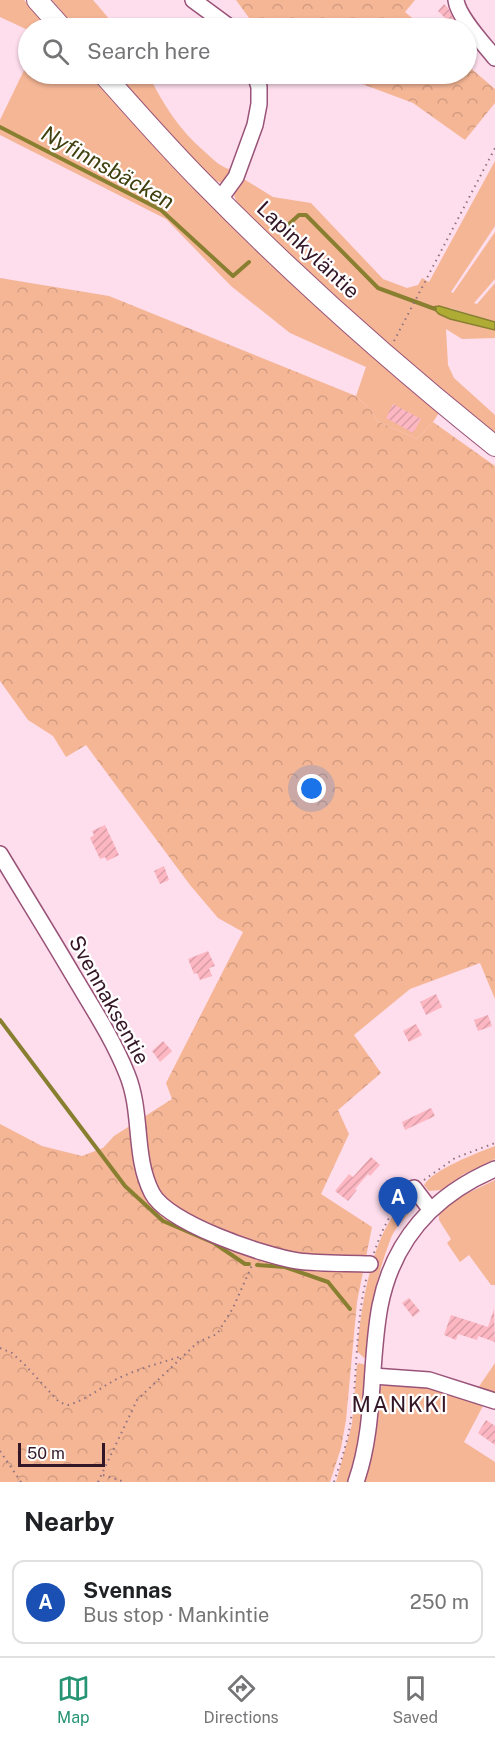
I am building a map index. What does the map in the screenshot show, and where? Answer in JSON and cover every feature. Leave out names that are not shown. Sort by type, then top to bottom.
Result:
[{"type":"main road","points":[[37,0],[53,18]]},
{"type":"main road","name":"Lapinkyläntie","points":[[112,84],[165,143],[282,261],[385,353],[495,446]]},
{"type":"street","points":[[193,0],[217,18]]},
{"type":"street","points":[[456,0],[464,18]]},
{"type":"street","points":[[477,35],[495,58]]},
{"type":"street","points":[[220,200],[236,177],[255,125],[259,104],[258,84]]},
{"type":"street","name":"Svennaksentie","points":[[0,854],[98,1017],[128,1076],[135,1102],[141,1164],[153,1196],[172,1214],[197,1228],[252,1248],[297,1261],[370,1264]]},
{"type":"street","points":[[356,1482],[368,1436],[380,1307],[385,1285],[404,1241],[430,1209],[462,1186],[495,1169]]},
{"type":"street","points":[[414,1188],[430,1209]]},
{"type":"street","points":[[373,1376],[429,1380],[495,1401]]},
{"type":"path","points":[[385,353],[394,342],[411,311],[495,147]]},
{"type":"path","points":[[98,1482],[137,1400],[198,1342],[217,1334],[233,1308],[253,1265],[252,1248]]},
{"type":"path","points":[[334,1482],[344,1454],[351,1422],[358,1320],[370,1264]]},
{"type":"path","points":[[0,1347],[12,1353],[59,1402],[68,1405],[145,1366],[185,1355]]},
{"type":"path","points":[[0,1451],[21,1482]]},
{"type":"path","points":[[103,1475],[126,1482]]},
{"type":"green space","points":[[0,0],[24,0],[40,18],[18,18],[18,25],[0,17]]},
{"type":"green space","points":[[52,0],[93,0],[108,18],[67,18]]},
{"type":"green space","points":[[236,0],[415,0],[405,12],[412,18],[249,18]]},
{"type":"green space","points":[[477,74],[495,89],[495,103],[465,140],[413,103],[362,84],[477,84]]},
{"type":"green space","points":[[18,83],[98,84],[265,258],[439,413],[433,422],[417,439],[377,421],[372,411],[356,396],[366,367],[290,333],[231,286],[166,219],[0,135],[0,120]]},
{"type":"green space","points":[[124,84],[154,84],[187,135],[217,163],[232,170],[226,181],[222,183],[216,181]]},
{"type":"green space","points":[[495,161],[495,226],[451,292],[453,293],[495,232],[495,279],[474,303],[477,304],[495,283],[495,322],[450,308],[439,314],[495,330],[495,338],[462,339],[446,329],[448,365],[454,378],[495,415],[495,434],[439,388],[302,266],[247,215],[234,193],[242,178],[273,197],[311,203],[383,279],[407,288],[418,285],[422,278],[429,282]]},
{"type":"green space","points":[[0,278],[109,296],[356,396],[372,411],[377,421],[417,439],[433,422],[495,466],[495,999],[480,963],[410,989],[354,1035],[381,1073],[338,1110],[349,1134],[321,1194],[372,1227],[357,1302],[346,1420],[341,1448],[330,1482],[0,1482],[0,1124],[42,1146],[82,1156],[103,1148],[114,1136],[172,1099],[166,1083],[243,932],[218,918],[190,885],[86,745],[66,757],[53,736],[28,720],[0,681]]},
{"type":"green space","points":[[495,1146],[495,1159],[464,1174],[441,1190],[429,1191],[424,1185],[446,1167]]},
{"type":"green space","points":[[495,1180],[495,1285],[491,1285],[469,1255],[460,1262],[447,1243],[451,1239],[439,1220],[439,1212],[447,1203]]},
{"type":"green space","points":[[411,1197],[416,1199],[414,1205],[391,1238],[381,1267],[364,1358],[357,1351],[371,1268],[387,1226]]},
{"type":"green space","points":[[359,1363],[366,1365],[359,1439],[347,1482],[336,1482],[352,1424]]},
{"type":"green space","points":[[495,1363],[495,1394],[478,1388]]},
{"type":"green space","points":[[404,1381],[485,1402],[464,1442],[495,1462],[495,1482],[363,1482],[367,1473],[375,1423],[378,1421],[379,1403],[377,1400],[382,1385]]},
{"type":"shaded area","points":[[439,306],[495,322],[495,330],[450,319],[439,314],[432,307]]},
{"type":"building","points":[[444,4],[454,18],[445,18],[438,11]]},
{"type":"building","points":[[393,404],[421,419],[413,433],[386,418]]},
{"type":"building","points":[[105,825],[119,855],[107,861],[105,857],[100,859],[90,838],[94,835],[92,831]]},
{"type":"building","points":[[164,866],[169,880],[160,884],[154,871]]},
{"type":"building","points":[[208,951],[215,966],[209,968],[212,976],[200,980],[197,973],[194,974],[188,959]]},
{"type":"building","points":[[436,994],[442,1007],[426,1015],[420,1002]]},
{"type":"building","points":[[488,1015],[492,1026],[478,1031],[474,1020]]},
{"type":"building","points":[[416,1024],[422,1035],[409,1042],[403,1031]]},
{"type":"building","points":[[163,1041],[172,1051],[160,1062],[152,1051]]},
{"type":"building","points":[[431,1108],[435,1116],[405,1130],[402,1122]]},
{"type":"building","points":[[371,1157],[380,1165],[370,1176],[368,1174],[348,1201],[335,1191],[349,1174],[353,1177]]},
{"type":"building","points":[[409,1298],[420,1311],[413,1317],[402,1303]]},
{"type":"building","points":[[494,1309],[495,1342],[478,1336],[477,1340],[458,1334],[456,1340],[444,1335],[451,1315],[488,1327]]},
{"type":"building","points":[[486,1420],[495,1426],[495,1445],[478,1433]]},
{"type":"waterway","name":"Nyfinnsbäcken","points":[[0,127],[161,210],[233,276],[249,262]]},
{"type":"waterway","name":"Nyfinnsbäcken","points":[[289,224],[299,215],[306,215],[378,288],[435,309]]},
{"type":"waterway","points":[[0,1020],[125,1186],[163,1221],[214,1243],[245,1264],[249,1264]]},
{"type":"waterway","points":[[257,1265],[285,1267],[328,1282],[350,1309]]},
{"type":"place","name":"Svennas","points":[[398,1227]]},
{"type":"district","name":"MANKKI","points":[[400,1404]]}]
